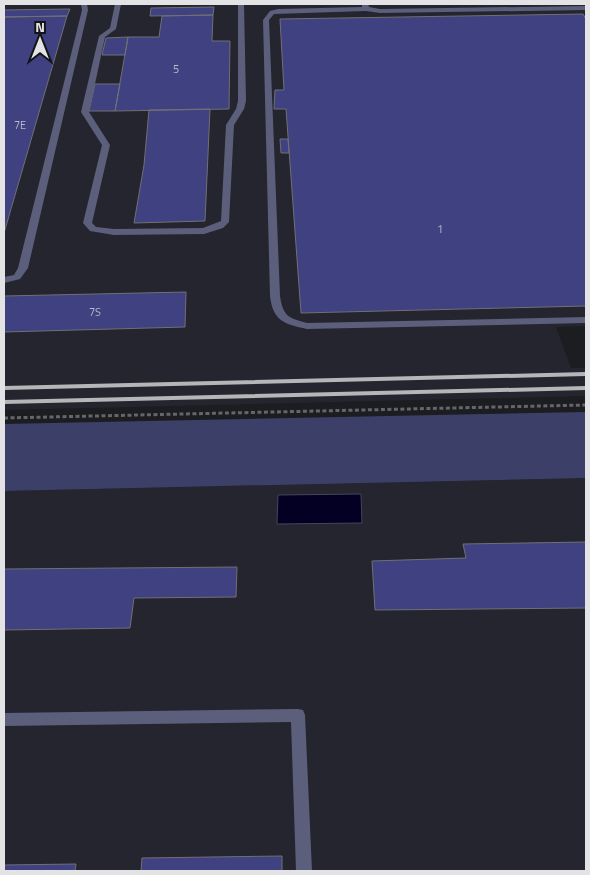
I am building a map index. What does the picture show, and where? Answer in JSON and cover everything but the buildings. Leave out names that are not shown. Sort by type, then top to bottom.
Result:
[{"type":"lane","points":[[4,280],[17,277],[22,268],[85,10],[84,4]]},
{"type":"lane","points":[[118,4],[113,29],[102,36],[85,112],[88,122],[103,137],[106,145],[86,223],[93,230],[114,232],[204,231],[220,226],[225,222],[230,125],[240,109],[242,101],[241,4]]},
{"type":"lane","points":[[586,8],[380,11],[366,6],[284,10],[272,12],[266,20],[275,296],[276,306],[281,317],[290,322],[307,326],[586,320]]},
{"type":"lane","points":[[4,720],[298,715],[304,871]]},
{"type":"path","points":[[4,418],[586,406]]},
{"type":"shaded area","points":[[4,4],[586,4],[586,326],[556,327],[571,368],[586,368],[586,396],[4,410]]},
{"type":"shaded area","points":[[586,412],[586,478],[4,491],[4,424]]},
{"type":"shaded area","points":[[586,478],[586,871],[4,871],[4,491]]},
{"type":"shaded area","points":[[361,494],[362,523],[277,524],[278,495]]},
{"type":"railway","points":[[4,388],[586,374]]},
{"type":"railway","points":[[4,402],[586,388]]}]
